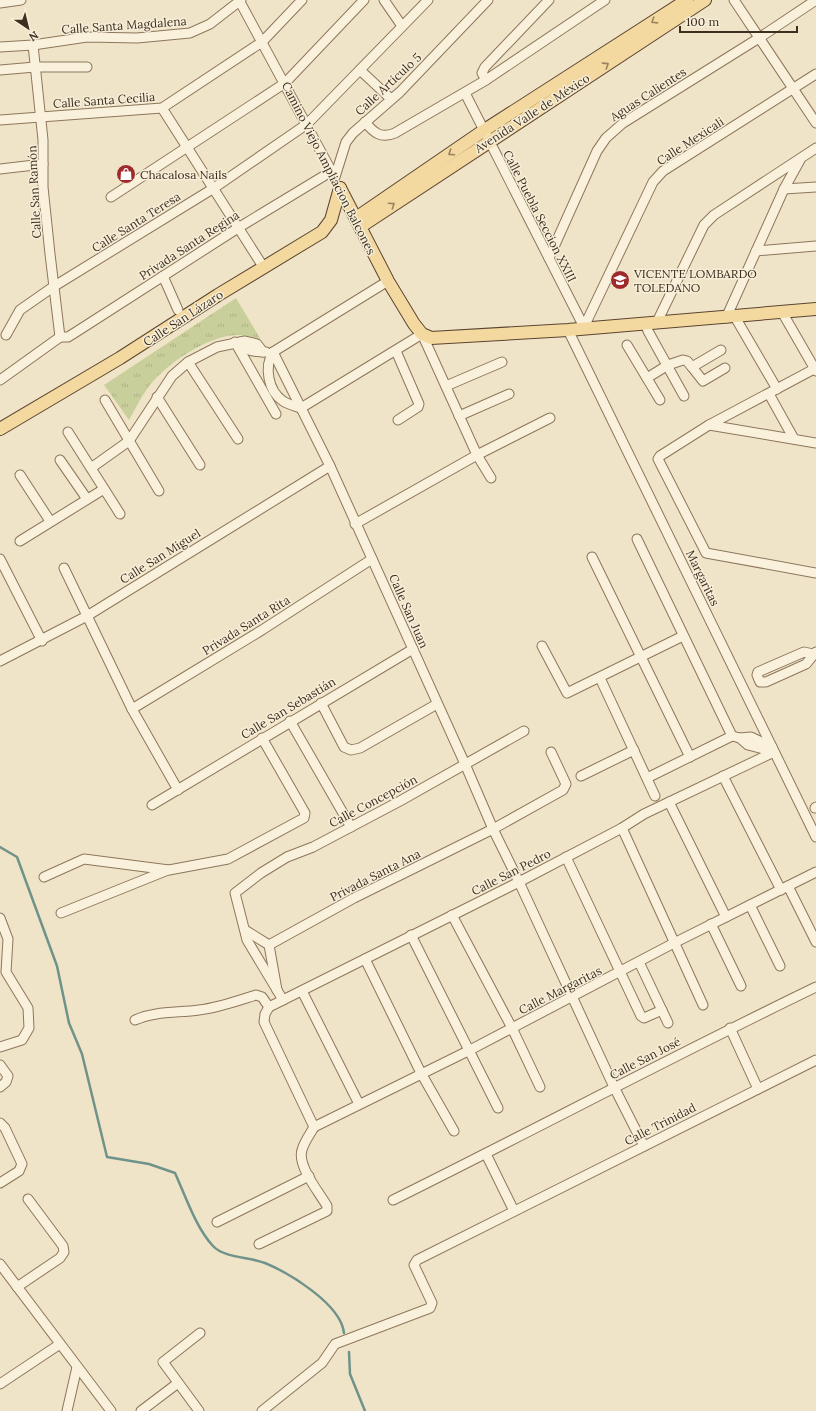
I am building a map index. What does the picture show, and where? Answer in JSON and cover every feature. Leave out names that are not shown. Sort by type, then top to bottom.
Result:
[{"type":"main road","name":"Avenida Valle de México","points":[[358,222],[686,0]]},
{"type":"main road","name":"Avenida Valle de México","points":[[486,136],[705,0]]},
{"type":"main road","name":"Camino Viejo Ampliacion Balcones","points":[[336,179],[388,281],[414,324],[422,334]]},
{"type":"main road","name":"Calle San Lázaro","points":[[0,429],[120,358],[310,240],[328,226],[336,206],[336,179]]},
{"type":"main road","points":[[422,334],[440,339],[731,317],[816,309]]},
{"type":"street","points":[[0,3],[21,0]]},
{"type":"street","name":"Camino Viejo Ampliacion Balcones","points":[[240,0],[336,179]]},
{"type":"street","name":"Calle Santa Magdalena","points":[[0,47],[33,45],[87,37],[137,38],[190,33],[210,24],[240,0]]},
{"type":"street","name":"Calle Santa Cecilia","points":[[0,120],[162,108],[262,42],[302,0]]},
{"type":"street","points":[[111,197],[189,148],[285,83],[364,0]]},
{"type":"street","points":[[384,0],[402,26]]},
{"type":"street","name":"Calle Santa Teresa","points":[[6,335],[20,310],[53,287],[214,188],[307,124],[428,0]]},
{"type":"street","name":"Calle Artículo 5","points":[[336,179],[346,142],[365,122],[400,92],[488,0]]},
{"type":"street","points":[[486,80],[482,72],[485,67],[549,0]]},
{"type":"street","points":[[365,122],[374,133],[389,136],[486,80],[605,0]]},
{"type":"street","points":[[734,0],[816,122]]},
{"type":"street","name":"Aguas Calientes","points":[[549,258],[598,151],[606,138],[623,123],[759,38],[816,0]]},
{"type":"street","name":"Calle San Ramón","points":[[33,45],[41,116],[43,187],[53,287],[60,337]]},
{"type":"street","points":[[0,70],[35,67],[87,67]]},
{"type":"street","points":[[360,70],[391,99]]},
{"type":"street","name":"Calle Mexicali","points":[[584,327],[653,182],[663,171],[816,74]]},
{"type":"street","name":"Calle Puebla Seccion XXIII","points":[[465,93],[584,327]]},
{"type":"street","points":[[162,108],[189,148],[264,268]]},
{"type":"street","points":[[684,396],[668,365],[648,332],[651,322],[704,225],[714,215],[816,148]]},
{"type":"street","points":[[794,439],[773,392],[731,317],[756,251],[784,189],[801,159]]},
{"type":"street","points":[[0,168],[43,164]]},
{"type":"street","name":"Privada Santa Regina","points":[[0,380],[60,337],[68,337],[238,228],[336,179]]},
{"type":"street","points":[[784,189],[816,187]]},
{"type":"street","points":[[756,251],[816,246]]},
{"type":"street","points":[[163,276],[178,310]]},
{"type":"street","points":[[237,342],[244,349],[254,352],[273,352],[388,281]]},
{"type":"street","points":[[782,312],[816,369],[709,425],[660,456],[658,459],[706,553],[816,572]]},
{"type":"street","name":"Margaritas","points":[[568,330],[816,836]]},
{"type":"street","points":[[273,352],[268,365],[268,372],[274,391],[285,402],[301,408],[422,334],[459,416],[491,478]]},
{"type":"street","points":[[91,468],[129,441],[172,376],[188,362],[217,347],[237,342]]},
{"type":"street","points":[[237,342],[276,414]]},
{"type":"street","points":[[627,346],[660,400]]},
{"type":"street","points":[[692,367],[722,350]]},
{"type":"street","points":[[396,351],[419,404],[418,407],[398,420]]},
{"type":"street","name":"Calle San Juan","points":[[273,352],[330,466],[493,829],[614,1087],[644,1146]]},
{"type":"street","points":[[647,378],[668,365],[683,360],[687,361],[703,381],[725,368]]},
{"type":"street","points":[[188,362],[238,439]]},
{"type":"street","points":[[446,386],[502,362]]},
{"type":"street","points":[[459,416],[509,394]]},
{"type":"street","points":[[157,397],[200,465]]},
{"type":"street","points":[[105,400],[159,492]]},
{"type":"street","points":[[355,524],[478,455],[550,418]]},
{"type":"street","points":[[709,425],[816,443]]},
{"type":"street","points":[[68,432],[120,514]]},
{"type":"street","points":[[60,460],[87,499]]},
{"type":"street","name":"Calle San Miguel","points":[[0,661],[42,641],[87,616],[330,466]]},
{"type":"street","points":[[20,475],[50,521]]},
{"type":"street","points":[[20,541],[104,488]]},
{"type":"street","points":[[637,539],[683,636],[736,737],[748,745],[773,750]]},
{"type":"street","points":[[592,557],[690,757]]},
{"type":"street","points":[[0,559],[42,641]]},
{"type":"street","name":"Privada Santa Rita","points":[[132,709],[262,630],[372,559]]},
{"type":"street","points":[[64,568],[132,709],[178,790]]},
{"type":"street","points":[[542,646],[567,693],[683,636]]},
{"type":"street","name":"Calle San Sebastián","points":[[152,805],[290,721],[413,649]]},
{"type":"street","points":[[804,652],[815,653],[806,664],[766,682],[760,682],[757,675],[758,672],[804,652]]},
{"type":"street","points":[[600,678],[655,796]]},
{"type":"street","points":[[321,703],[344,747],[351,750],[360,748],[437,704]]},
{"type":"street","points":[[290,721],[351,827]]},
{"type":"street","name":"Calle Concepción","points":[[245,930],[235,892],[261,873],[287,857],[312,847],[351,827],[524,731]]},
{"type":"street","points":[[647,778],[736,737]]},
{"type":"street","points":[[61,913],[169,870],[228,860],[304,818],[305,813],[262,738]]},
{"type":"street","points":[[581,776],[634,750]]},
{"type":"street","name":"Calle San Pedro","points":[[269,1007],[519,882],[622,828],[644,814],[773,750]]},
{"type":"street","name":"Privada Santa Ana","points":[[269,945],[354,898],[493,829],[566,787],[551,752]]},
{"type":"street","points":[[723,776],[816,942]]},
{"type":"street","points":[[669,802],[726,917]]},
{"type":"street","points":[[622,828],[703,1005]]},
{"type":"street","points":[[566,857],[641,1016],[644,1018],[662,1010]]},
{"type":"street","points":[[44,876],[84,860],[169,870]]},
{"type":"street","name":"Calle Margaritas","points":[[314,1127],[470,1050],[639,962],[674,942],[816,872]]},
{"type":"street","points":[[750,905],[780,966]]},
{"type":"street","points":[[452,915],[512,1028],[540,1087]]},
{"type":"street","points":[[0,918],[8,939],[3,969],[28,1008],[29,1028],[22,1040],[0,1047]]},
{"type":"street","points":[[711,924],[741,986]]},
{"type":"street","points":[[245,930],[269,945],[277,992]]},
{"type":"street","points":[[245,930],[247,940],[262,968],[283,1000]]},
{"type":"street","points":[[411,935],[498,1108]]},
{"type":"street","points":[[262,968],[269,945]]},
{"type":"street","points":[[364,959],[421,1073],[454,1131]]},
{"type":"street","points":[[639,962],[668,1023]]},
{"type":"street","name":"Calle San José","points":[[393,1200],[486,1154],[730,1028],[816,987]]},
{"type":"street","points":[[302,991],[359,1104]]},
{"type":"street","points":[[135,1020],[147,1014],[201,1010],[256,995],[262,997],[269,1007],[264,1017],[264,1022],[314,1127],[302,1151],[302,1159],[309,1176],[327,1206],[327,1211],[259,1244]]},
{"type":"street","points":[[730,1028],[758,1089]]},
{"type":"street","name":"Calle Trinidad","points":[[262,1411],[322,1363],[335,1344],[430,1308],[432,1303],[414,1265],[417,1260],[816,1060]]},
{"type":"street","points":[[0,1065],[8,1076],[6,1082],[0,1087]]},
{"type":"street","points":[[0,1123],[5,1128],[22,1164],[19,1171],[0,1183]]},
{"type":"street","points":[[486,1154],[514,1211]]},
{"type":"street","points":[[217,1222],[309,1176]]},
{"type":"street","points":[[18,1287],[60,1258],[64,1252],[63,1246],[28,1199]]},
{"type":"street","points":[[0,1264],[112,1411]]},
{"type":"street","points":[[199,1411],[163,1362],[200,1333]]},
{"type":"street","points":[[0,1384],[60,1344]]},
{"type":"street","points":[[67,1411],[77,1367]]},
{"type":"street","points":[[143,1411],[178,1383]]},
{"type":"green space","points":[[236,298],[261,340],[243,335],[225,337],[201,345],[189,352],[167,368],[150,385],[129,420],[104,385]]},
{"type":"waterway","points":[[0,847],[17,857],[57,966],[69,1023],[82,1054],[107,1157],[149,1164],[175,1173],[196,1221],[213,1246],[230,1255],[265,1263],[300,1282],[334,1311],[341,1322],[344,1333]]},
{"type":"waterway","points":[[349,1352],[350,1374],[365,1411]]},
{"type":"place","name":"Chacalosa Nails","points":[[126,174]]},
{"type":"place","name":"VICENTE LOMBARDO TOLEDANO","points":[[620,280]]}]
